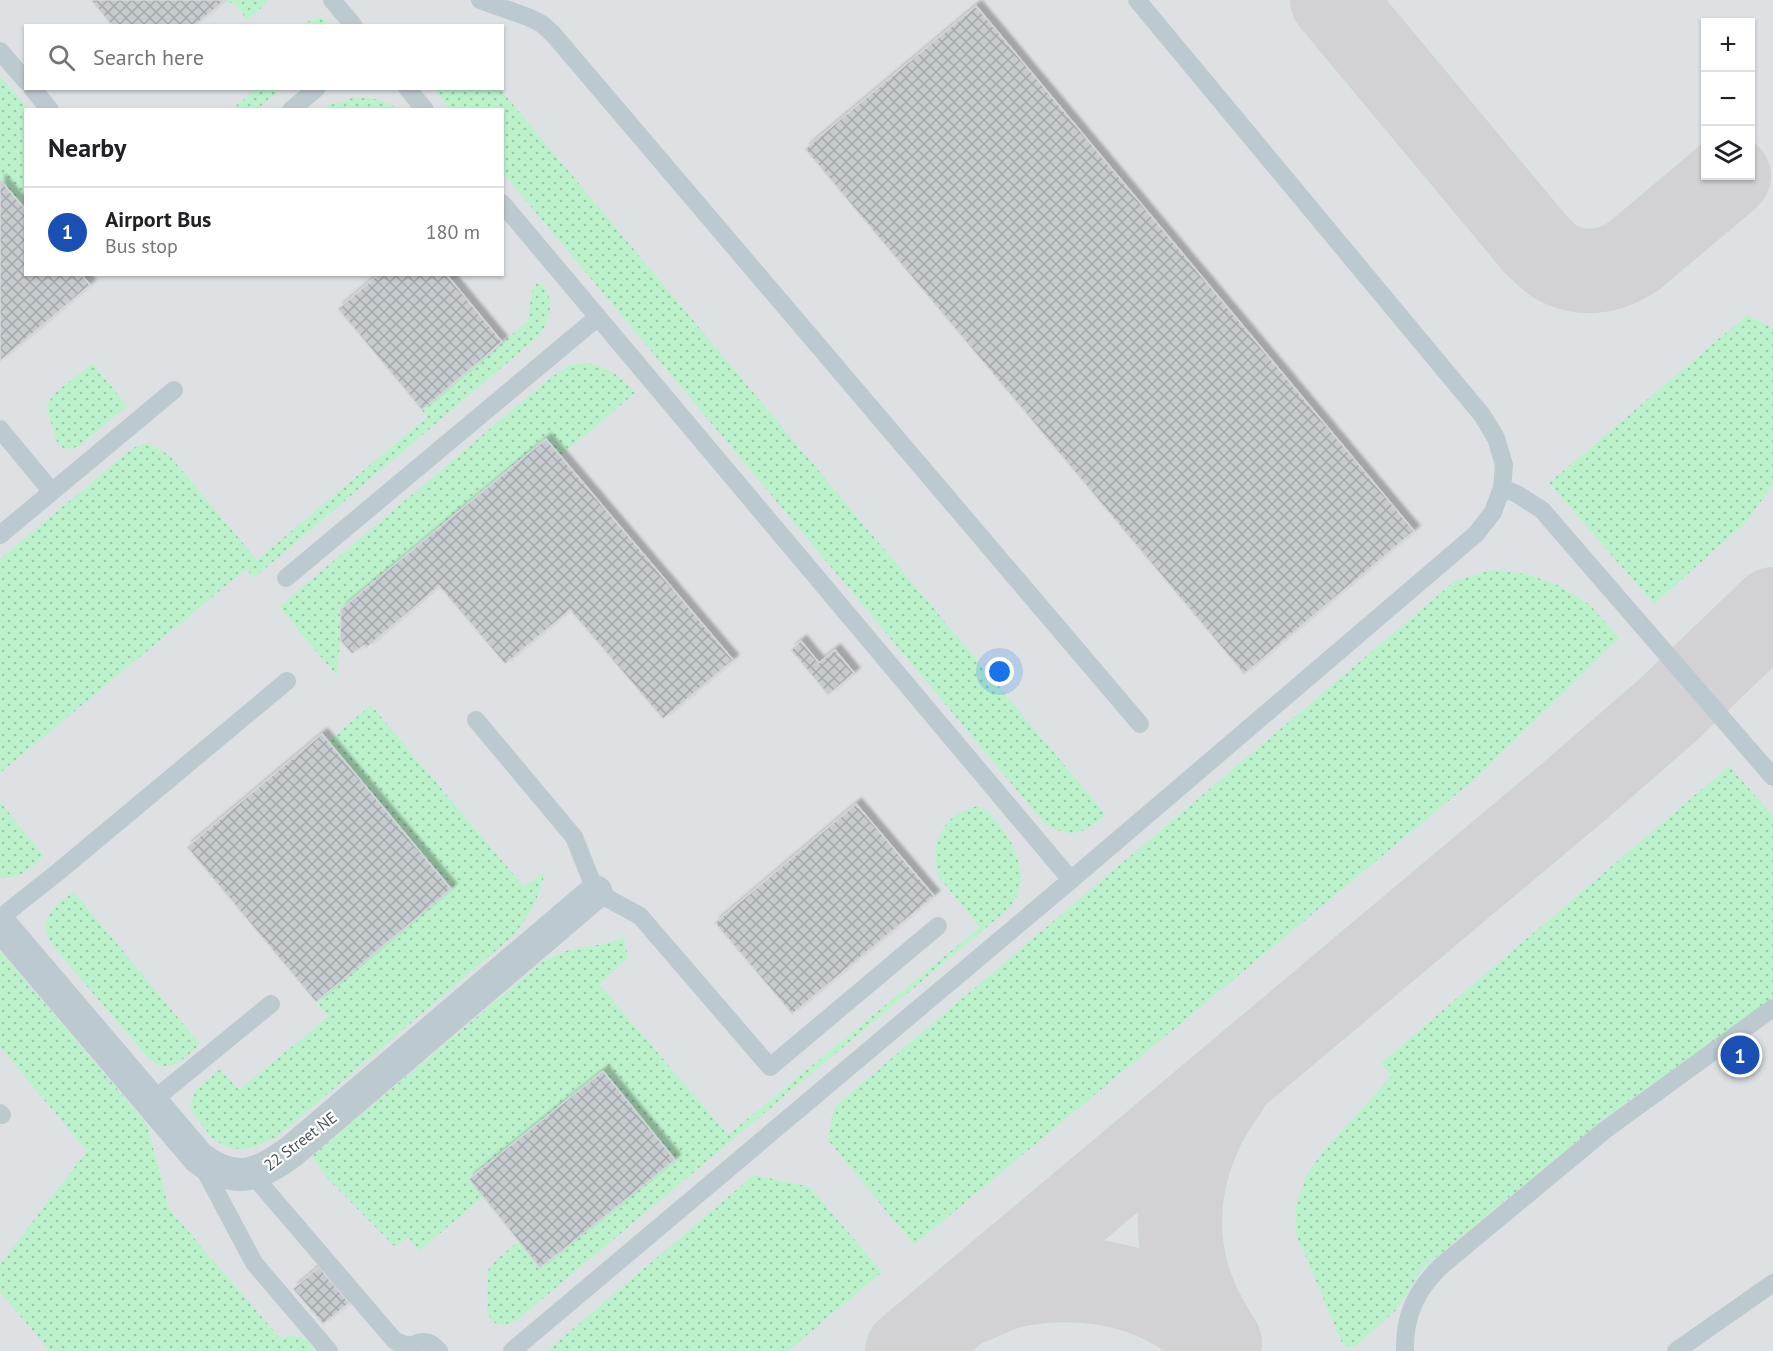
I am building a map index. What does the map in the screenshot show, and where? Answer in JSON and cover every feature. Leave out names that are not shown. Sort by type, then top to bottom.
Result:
[{"type":"street","name":"22 Street NE","points":[[0,924],[199,1158],[213,1169],[231,1173],[252,1173],[262,1171],[292,1151],[596,892]]},
{"type":"lane","points":[[332,0],[352,24]]},
{"type":"lane","points":[[480,0],[528,17],[542,24],[553,34],[1140,724]]},
{"type":"lane","points":[[512,1351],[1071,880],[1476,534],[1492,512],[1502,488],[1504,465],[1496,438],[1482,415],[1137,0]]},
{"type":"lane","points":[[0,51],[24,79]]},
{"type":"lane","points":[[34,90],[48,108]]},
{"type":"lane","points":[[293,108],[314,90]]},
{"type":"lane","points":[[408,90],[423,108]]},
{"type":"lane","points":[[504,205],[1071,880]]},
{"type":"lane","points":[[286,578],[598,317]]},
{"type":"lane","points":[[0,535],[174,390]]},
{"type":"lane","points":[[0,429],[52,492]]},
{"type":"lane","points":[[1502,488],[1517,494],[1542,510],[1773,777]]},
{"type":"lane","points":[[0,918],[287,681]]},
{"type":"lane","points":[[476,720],[574,837],[596,892],[640,916],[770,1067],[938,926]]},
{"type":"lane","points":[[151,1102],[271,1004]]},
{"type":"lane","points":[[1406,1351],[1407,1325],[1417,1295],[1426,1281],[1440,1267],[1605,1130],[1773,1008]]},
{"type":"lane","points":[[199,1158],[254,1263],[329,1351]]},
{"type":"lane","points":[[252,1173],[395,1341],[406,1348],[425,1341],[431,1343],[439,1351]]},
{"type":"lane","points":[[1676,1351],[1773,1283]]},
{"type":"shaded area","points":[[0,0],[1773,0],[1773,1351],[0,1351]]},
{"type":"green space","points":[[227,0],[267,0],[264,6],[247,20],[233,1],[229,4]]},
{"type":"green space","points":[[322,17],[328,24],[300,24]]},
{"type":"green space","points":[[0,76],[28,108],[24,108],[24,196],[18,202],[0,180]]},
{"type":"green space","points":[[255,90],[280,90],[258,108],[233,108]]},
{"type":"green space","points":[[436,90],[501,90],[1106,815],[1091,827],[1077,832],[1063,832],[1045,824],[504,174],[504,108],[448,108]]},
{"type":"green space","points":[[353,98],[365,98],[376,99],[396,108],[323,108]]},
{"type":"green space","points":[[537,283],[543,285],[547,291],[550,304],[549,316],[540,335],[254,578],[246,569],[0,773],[0,559],[133,448],[147,443],[169,455],[257,560],[427,417],[422,410],[528,321],[532,291]]},
{"type":"green space","points":[[1747,315],[1773,328],[1773,484],[1746,522],[1654,604],[1549,483]]},
{"type":"green space","points":[[92,363],[127,406],[79,446],[70,449],[63,448],[57,442],[46,407],[53,395]]},
{"type":"green space","points":[[588,363],[614,374],[635,393],[560,456],[545,439],[341,609],[337,676],[279,607],[550,378],[570,365]]},
{"type":"green space","points":[[1492,570],[1526,574],[1560,586],[1590,605],[1619,638],[1476,778],[914,1245],[828,1140],[834,1107],[1455,581]]},
{"type":"green space","points":[[371,705],[524,887],[545,871],[537,898],[513,936],[278,1136],[255,1147],[239,1149],[224,1146],[212,1138],[193,1113],[190,1105],[195,1090],[220,1069],[239,1090],[328,1017],[316,1002],[451,889],[328,742]]},
{"type":"green space","points":[[1729,766],[1773,816],[1773,998],[1609,1115],[1422,1269],[1396,1310],[1356,1346],[1343,1345],[1296,1234],[1296,1205],[1306,1176],[1322,1153],[1391,1076],[1381,1063]]},
{"type":"green space","points":[[0,802],[44,856],[25,872],[8,878],[0,878]]},
{"type":"green space","points":[[978,806],[988,812],[1001,827],[1019,862],[1018,892],[1010,906],[516,1321],[503,1325],[495,1323],[487,1311],[488,1270],[495,1261],[519,1241],[674,1160],[604,1072],[469,1178],[483,1197],[419,1251],[408,1237],[395,1247],[328,1179],[312,1156],[542,962],[566,951],[608,943],[624,937],[628,958],[599,984],[728,1135],[980,927],[938,876],[935,857],[937,840],[944,827],[964,810]]},
{"type":"green space","points":[[74,892],[200,1044],[173,1065],[157,1065],[149,1059],[51,944],[46,932],[48,918],[54,908]]},
{"type":"green space","points":[[0,951],[147,1124],[169,1209],[279,1337],[304,1338],[315,1351],[50,1351],[0,1292],[0,1264],[87,1151],[0,1047]]},
{"type":"green space","points":[[754,1175],[810,1187],[882,1272],[788,1351],[547,1351]]},
{"type":"building","points":[[91,0],[225,0],[196,24],[110,24]]},
{"type":"building","points":[[976,6],[1414,531],[1244,674],[805,149]]},
{"type":"building","points":[[0,180],[24,208],[24,276],[83,276],[90,285],[0,361]]},
{"type":"building","points":[[377,276],[448,276],[502,342],[422,410],[338,309]]},
{"type":"building","points":[[546,439],[733,660],[663,719],[570,610],[505,664],[439,586],[366,648],[364,645],[352,654],[340,640],[341,609]]},
{"type":"building","points":[[801,641],[819,663],[835,650],[854,673],[828,695],[791,650]]},
{"type":"building","points":[[322,734],[451,889],[316,1002],[187,847]]},
{"type":"building","points":[[856,804],[934,896],[792,1014],[715,923]]},
{"type":"building","points":[[603,1071],[675,1160],[540,1268],[469,1179]]},
{"type":"building","points":[[319,1267],[349,1303],[323,1324],[293,1289]]},
{"type":"taxiway","points":[[1332,0],[1537,246],[1553,260],[1566,267],[1596,271],[1625,261],[1634,256],[1724,180]]},
{"type":"taxiway","points":[[907,1351],[1578,788],[1669,709],[1773,609]]},
{"type":"taxiway","points":[[970,1303],[993,1292],[1017,1285],[1062,1280],[1108,1284],[1130,1289],[1172,1307],[1196,1322],[1220,1343],[1191,1286],[1180,1235],[1180,1209],[1190,1159],[1199,1135],[1226,1090]]},
{"type":"place","name":"Airport Bus","points":[[1740,1055]]}]
